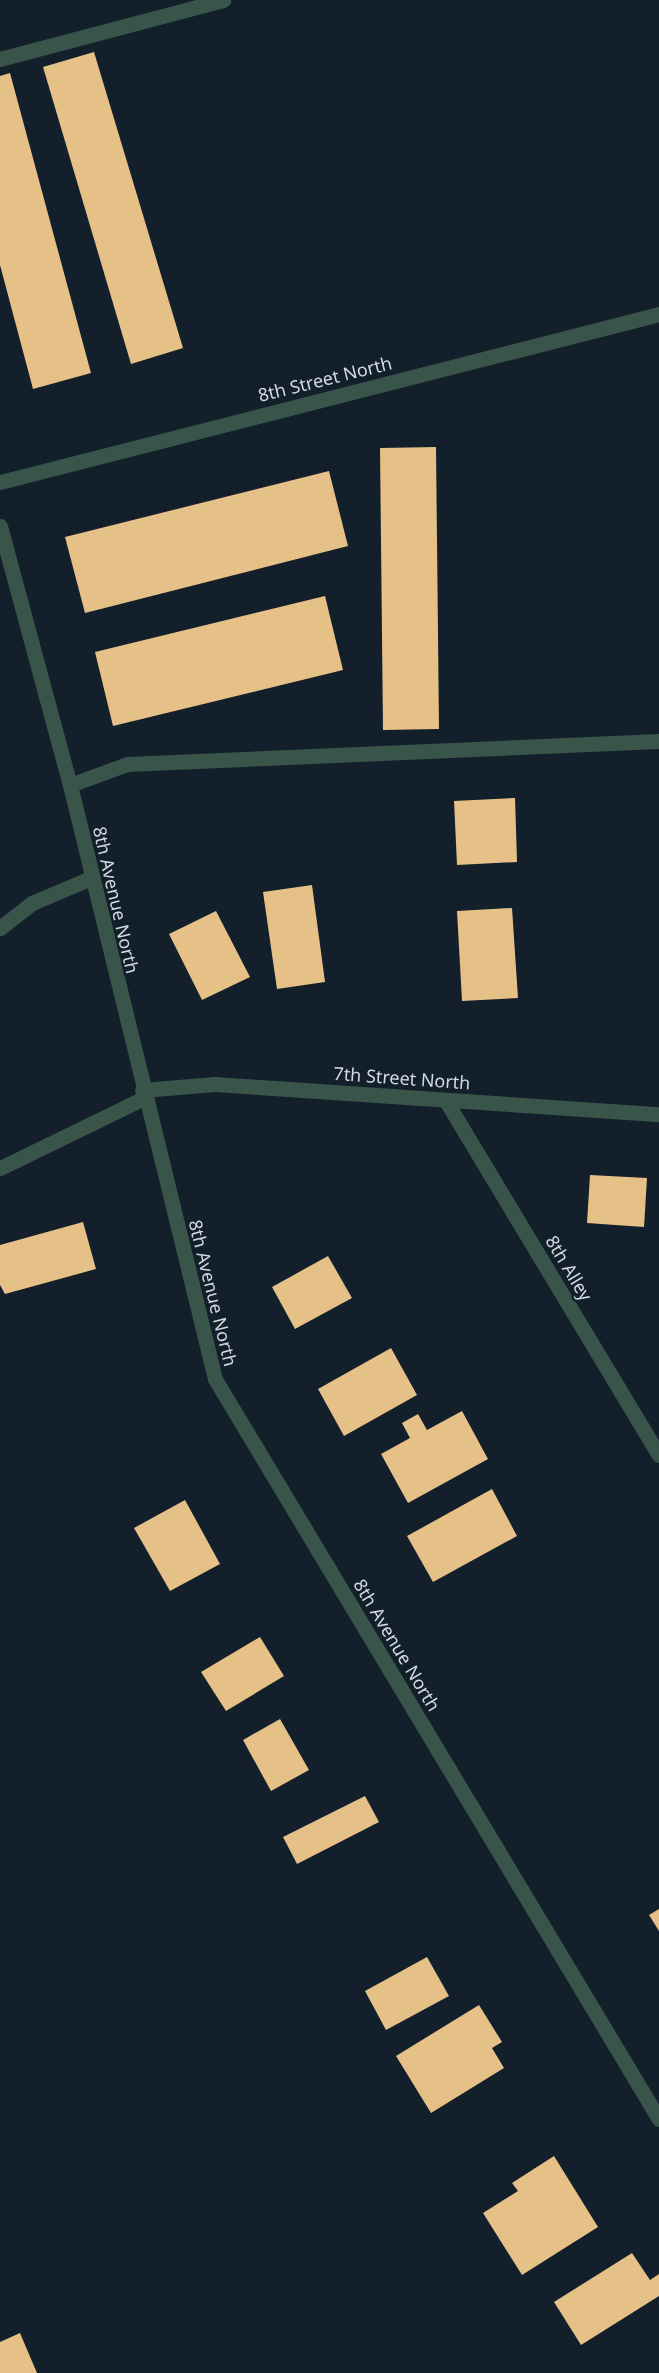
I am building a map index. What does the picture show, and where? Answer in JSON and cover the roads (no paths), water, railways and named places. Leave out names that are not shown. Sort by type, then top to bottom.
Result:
[{"type":"street","points":[[0,59],[223,0]]},
{"type":"street","name":"8th Street North","points":[[0,482],[659,314]]},
{"type":"street","name":"8th Avenue North","points":[[0,526],[70,785],[143,1094],[215,1379],[659,2119]]},
{"type":"street","points":[[70,785],[128,764],[659,741]]},
{"type":"street","points":[[0,928],[32,903],[91,878]]},
{"type":"street","name":"7th Street North","points":[[143,1094],[215,1084],[659,1114]]},
{"type":"street","points":[[0,1168],[143,1094]]},
{"type":"street","name":"8th Alley","points":[[446,1101],[659,1456]]}]
